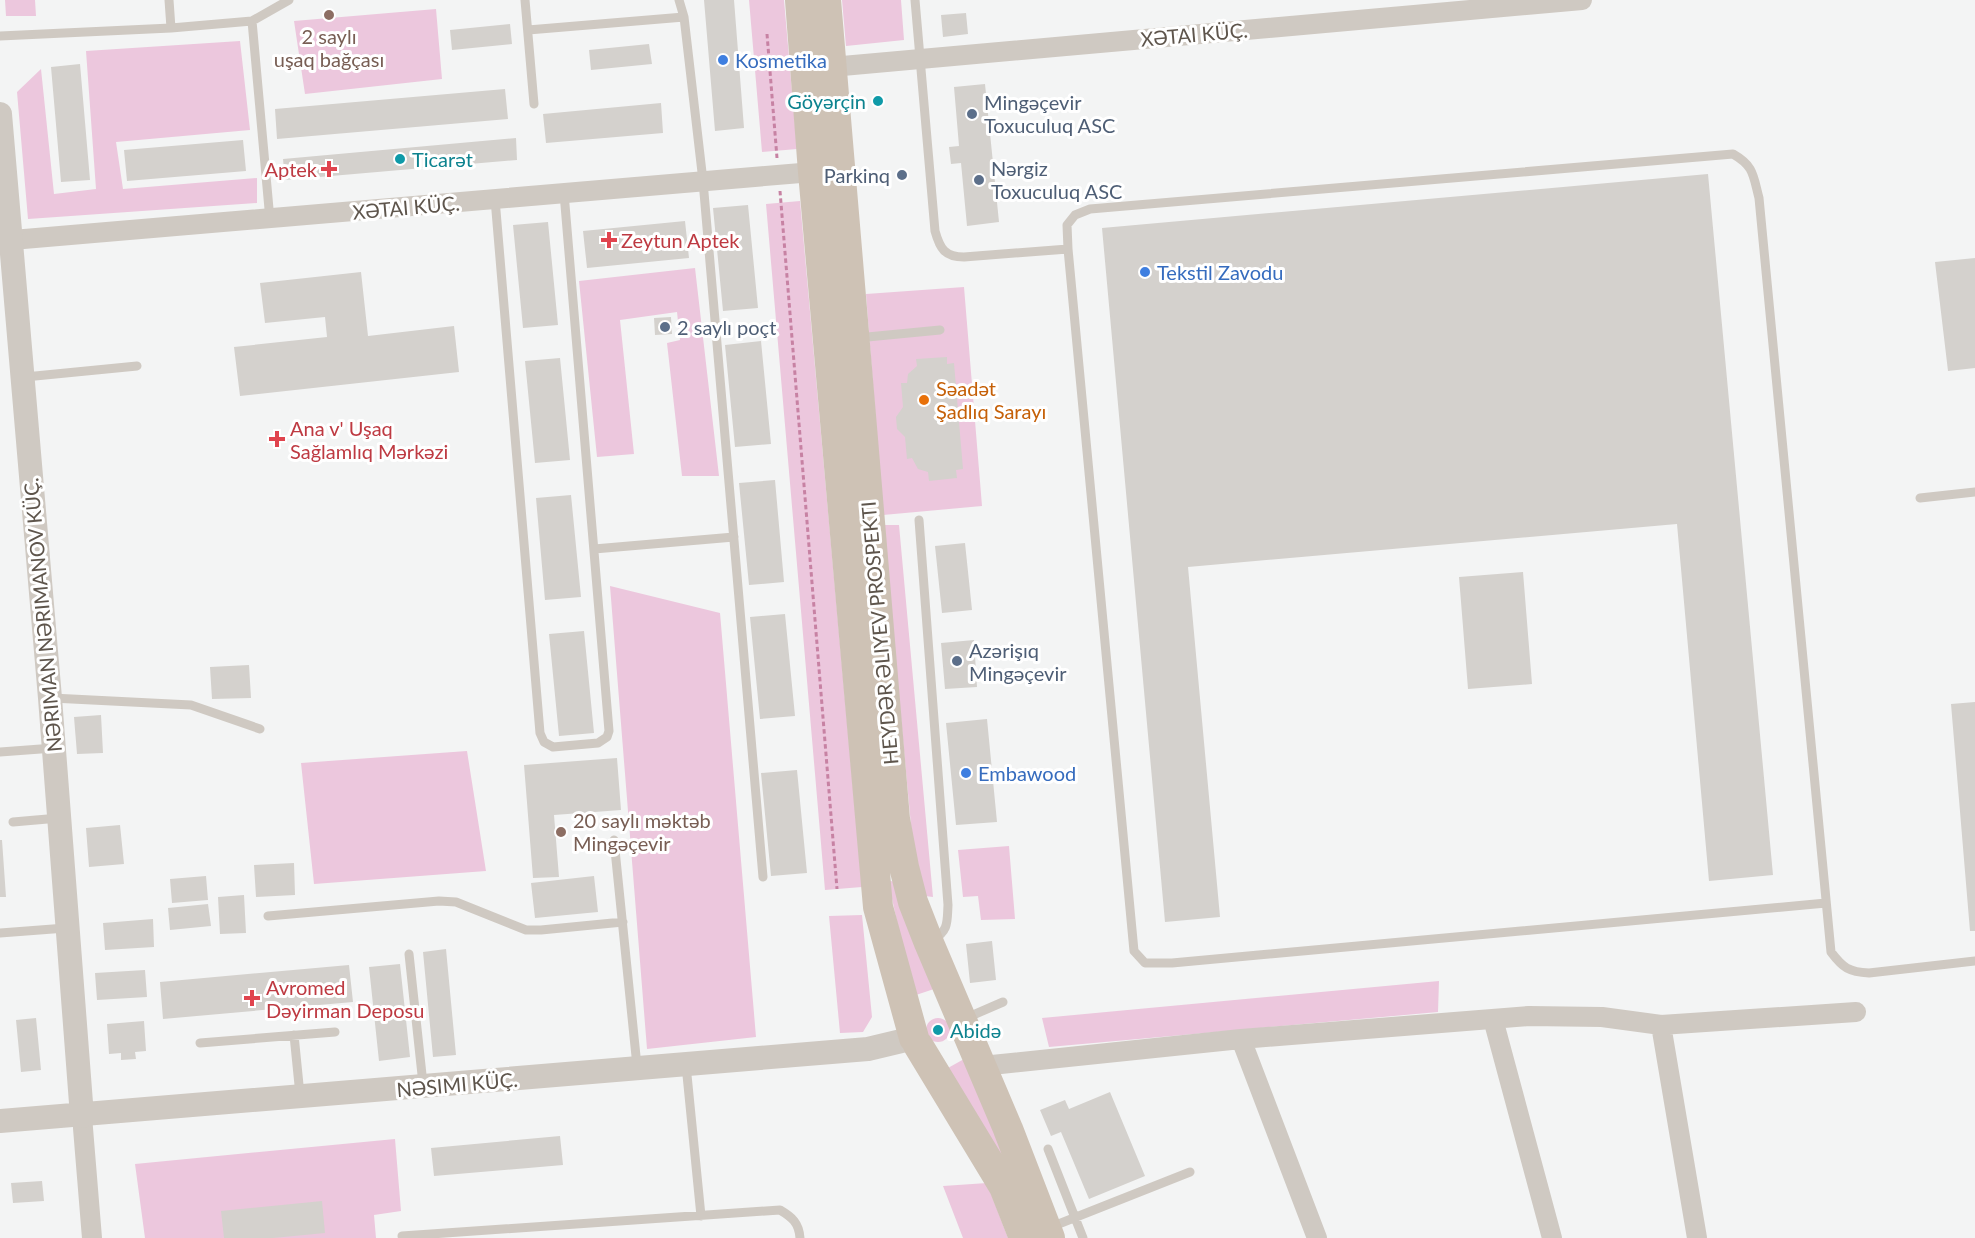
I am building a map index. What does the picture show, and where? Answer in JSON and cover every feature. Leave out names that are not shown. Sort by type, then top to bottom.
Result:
[{"type":"main road","name":"HEYDƏR ƏLIYEV PROSPEKTI","points":[[800,0],[819,68],[855,338],[895,819],[904,867],[929,943],[982,1066],[1040,1235]]},
{"type":"main road","name":"HEYDƏR ƏLIYEV PROSPEKTI","points":[[826,0],[819,68],[813,172],[878,907],[916,1042],[1004,1187],[1040,1235]]},
{"type":"main road","points":[[916,1042],[914,1022],[918,1014],[933,1004],[950,1007],[962,1019]]},
{"type":"street","name":"XƏTAI KÜÇ.","points":[[819,68],[1582,0]]},
{"type":"street","name":"NƏRIMAN NƏRIMANOV KÜÇ.","points":[[0,114],[5,241],[22,377],[50,698],[82,1116]]},
{"type":"street","name":"XƏTAI KÜÇ.","points":[[5,241],[813,172]]},
{"type":"street","points":[[982,1066],[1240,1039],[1529,1016],[1602,1017],[1661,1025],[1856,1012]]},
{"type":"street","points":[[1493,1019],[1552,1238]]},
{"type":"street","points":[[1661,1025],[1697,1238]]},
{"type":"street","points":[[1240,1039],[1317,1238]]},
{"type":"street","name":"NƏSIMI KÜÇ.","points":[[0,1121],[686,1065],[868,1049],[916,1042]]},
{"type":"street","points":[[82,1116],[92,1238]]},
{"type":"lane","points":[[169,0],[171,28]]},
{"type":"lane","points":[[0,36],[171,28],[252,21],[289,0]]},
{"type":"lane","points":[[525,0],[534,104]]},
{"type":"lane","points":[[679,0],[684,17],[703,181],[763,878]]},
{"type":"lane","points":[[915,0],[935,231],[938,243],[945,254],[954,257],[1068,249]]},
{"type":"lane","points":[[528,30],[684,17]]},
{"type":"lane","points":[[252,21],[270,220]]},
{"type":"lane","points":[[1826,903],[1172,963],[1145,963],[1134,951],[1068,249],[1066,225],[1075,215],[1090,209],[1733,154],[1746,162],[1752,172],[1759,198],[1831,952],[1840,964],[1852,972],[1869,973],[1975,961]]},
{"type":"lane","points":[[495,199],[540,733],[544,742],[553,747],[598,743],[607,738],[609,730],[564,193]]},
{"type":"lane","points":[[855,338],[940,330]]},
{"type":"lane","points":[[22,377],[137,366]]},
{"type":"lane","points":[[1920,498],[1975,492]]},
{"type":"lane","points":[[919,520],[948,905],[947,924],[943,934],[929,943]]},
{"type":"lane","points":[[594,549],[734,537]]},
{"type":"lane","points":[[50,698],[191,705],[260,729]]},
{"type":"lane","points":[[0,752],[54,748]]},
{"type":"lane","points":[[13,822],[59,818]]},
{"type":"lane","points":[[614,840],[637,1069]]},
{"type":"lane","points":[[268,916],[439,900],[456,902],[526,930],[623,922]]},
{"type":"lane","points":[[0,933],[68,928]]},
{"type":"lane","points":[[409,954],[424,1087]]},
{"type":"lane","points":[[962,1019],[1003,1002]]},
{"type":"lane","points":[[200,1043],[335,1032]]},
{"type":"lane","points":[[294,1035],[301,1098]]},
{"type":"lane","points":[[686,1065],[701,1216]]},
{"type":"lane","points":[[1048,1149],[1083,1238]]},
{"type":"lane","points":[[1040,1235],[1075,1218],[1190,1172]]},
{"type":"lane","points":[[402,1236],[780,1210],[793,1218],[800,1231],[800,1238]]},
{"type":"path","points":[[767,34],[778,162]]},
{"type":"path","points":[[780,186],[837,889]]},
{"type":"shaded area","points":[[5,0],[35,0],[36,16],[6,16]]},
{"type":"shaded area","points":[[749,0],[784,0],[797,149],[762,152]]},
{"type":"shaded area","points":[[842,0],[901,0],[904,40],[846,46]]},
{"type":"shaded area","points":[[436,9],[442,79],[305,94],[294,21]]},
{"type":"shaded area","points":[[240,41],[250,130],[116,142],[123,189],[257,178],[257,203],[28,219],[17,92],[41,69],[54,194],[96,189],[86,51]]},
{"type":"shaded area","points":[[800,201],[862,887],[825,890],[766,204]]},
{"type":"shaded area","points":[[695,268],[719,476],[682,476],[667,343],[680,340],[677,312],[620,320],[634,454],[597,457],[579,281]]},
{"type":"shaded area","name":"Səadət Şadlıq Sarayı","points":[[964,287],[982,506],[883,515],[866,294]]},
{"type":"shaded area","points":[[883,525],[899,525],[933,897],[925,896],[912,836]]},
{"type":"shaded area","points":[[610,586],[720,613],[756,1037],[647,1049]]},
{"type":"shaded area","points":[[467,751],[486,871],[314,884],[301,763]]},
{"type":"shaded area","points":[[1009,846],[1015,919],[981,920],[978,896],[963,897],[958,850]]},
{"type":"shaded area","points":[[888,880],[894,882],[934,989],[913,996]]},
{"type":"shaded area","points":[[862,915],[872,1017],[863,1032],[840,1033],[829,916]]},
{"type":"shaded area","points":[[1439,981],[1438,1012],[1049,1047],[1042,1018]]},
{"type":"shaded area","points":[[938,1018],[946,1022],[950,1030],[946,1038],[938,1042],[930,1038],[926,1030],[930,1022]]},
{"type":"shaded area","points":[[964,1059],[1006,1158],[1002,1160],[948,1068]]},
{"type":"shaded area","points":[[395,1139],[401,1211],[374,1215],[376,1238],[145,1238],[135,1164]]},
{"type":"shaded area","points":[[987,1183],[1008,1238],[963,1238],[943,1186]]},
{"type":"building","points":[[704,0],[734,0],[744,128],[715,131]]},
{"type":"building","points":[[966,13],[968,34],[943,37],[941,15]]},
{"type":"building","points":[[510,24],[512,44],[452,50],[450,30]]},
{"type":"building","points":[[649,44],[652,64],[591,70],[589,50]]},
{"type":"building","points":[[80,64],[90,180],[61,182],[51,67]]},
{"type":"building","points":[[985,84],[999,222],[967,226],[961,163],[951,164],[949,147],[959,146],[954,87]]},
{"type":"building","points":[[505,89],[508,119],[277,139],[275,109]]},
{"type":"building","points":[[661,103],[663,133],[546,143],[543,114]]},
{"type":"building","name":"Ticarət","points":[[516,138],[517,160],[285,180],[283,159]]},
{"type":"building","points":[[243,140],[246,171],[127,181],[124,150]]},
{"type":"building","points":[[1708,174],[1773,875],[1709,881],[1677,524],[1188,567],[1220,917],[1165,922],[1102,228]]},
{"type":"building","points":[[748,205],[758,308],[723,311],[713,208]]},
{"type":"building","points":[[685,221],[689,258],[587,268],[583,231]]},
{"type":"building","points":[[548,222],[558,325],[523,328],[513,225]]},
{"type":"building","points":[[1975,258],[1975,368],[1948,371],[1935,262]]},
{"type":"building","points":[[361,272],[368,336],[454,326],[459,372],[240,396],[234,347],[327,337],[325,317],[265,323],[260,283]]},
{"type":"building","points":[[671,317],[672,334],[655,335],[654,318]]},
{"type":"building","points":[[761,341],[771,444],[735,447],[725,345]]},
{"type":"building","points":[[947,357],[947,364],[954,363],[963,469],[956,470],[957,478],[929,481],[928,472],[918,469],[912,458],[907,459],[905,437],[897,429],[896,417],[903,407],[901,383],[907,383],[908,374],[917,366],[916,359]]},
{"type":"building","points":[[560,358],[570,460],[535,463],[525,361]]},
{"type":"building","points":[[775,480],[784,582],[749,585],[739,483]]},
{"type":"building","points":[[571,495],[581,597],[545,600],[536,498]]},
{"type":"building","points":[[965,543],[972,610],[942,613],[935,546]]},
{"type":"building","points":[[1523,572],[1532,684],[1468,689],[1459,577]]},
{"type":"building","points":[[785,614],[795,716],[760,719],[750,617]]},
{"type":"building","points":[[584,631],[594,733],[559,736],[549,634]]},
{"type":"building","points":[[974,640],[977,687],[945,689],[941,643]]},
{"type":"building","points":[[249,665],[251,698],[212,699],[210,667]]},
{"type":"building","points":[[1975,702],[1975,931],[1970,931],[1951,704]]},
{"type":"building","points":[[101,715],[103,753],[77,754],[74,717]]},
{"type":"building","points":[[987,719],[997,822],[956,825],[946,723]]},
{"type":"building","points":[[617,758],[621,810],[554,815],[559,877],[533,878],[524,765]]},
{"type":"building","points":[[797,770],[807,873],[771,876],[761,773]]},
{"type":"building","points":[[120,825],[124,864],[89,867],[86,828]]},
{"type":"building","points":[[0,840],[2,840],[6,897],[0,897]]},
{"type":"building","points":[[294,863],[295,895],[256,897],[254,865]]},
{"type":"building","points":[[206,876],[208,900],[172,903],[170,879]]},
{"type":"building","points":[[594,876],[598,912],[535,918],[531,883]]},
{"type":"building","points":[[244,895],[246,933],[220,934],[218,897]]},
{"type":"building","points":[[208,904],[211,926],[170,930],[168,908]]},
{"type":"building","points":[[153,919],[154,947],[105,950],[103,923]]},
{"type":"building","points":[[992,941],[996,980],[970,983],[966,944]]},
{"type":"building","points":[[446,949],[456,1055],[433,1057],[423,952]]},
{"type":"building","points":[[400,964],[410,1057],[379,1061],[369,967]]},
{"type":"building","points":[[349,965],[353,1002],[163,1019],[160,982]]},
{"type":"building","points":[[145,970],[147,997],[97,1000],[95,973]]},
{"type":"building","points":[[36,1018],[41,1070],[21,1072],[16,1020]]},
{"type":"building","points":[[144,1021],[146,1051],[135,1052],[136,1059],[121,1060],[121,1053],[109,1054],[107,1024]]},
{"type":"building","points":[[1110,1092],[1145,1176],[1089,1199],[1061,1132],[1051,1136],[1040,1110],[1065,1100],[1069,1109]]},
{"type":"building","points":[[560,1136],[563,1165],[434,1176],[431,1148]]},
{"type":"building","points":[[42,1181],[44,1201],[13,1203],[11,1183]]},
{"type":"building","points":[[322,1201],[325,1233],[273,1238],[224,1238],[221,1211]]},
{"type":"place","name":"2 saylı uşaq bağçası","points":[[329,15]]},
{"type":"place","name":"Kosmetika","points":[[723,60]]},
{"type":"place","name":"Göyərçin","points":[[878,101]]},
{"type":"place","name":"Mingəçevir Toxuculuq ASC","points":[[972,114]]},
{"type":"place","name":"Ticarət","points":[[400,159]]},
{"type":"place","name":"Aptek","points":[[329,169]]},
{"type":"place","name":"Parkinq","points":[[902,175]]},
{"type":"place","name":"Nərgiz Toxuculuq ASC","points":[[979,180]]},
{"type":"place","name":"Zeytun Aptek","points":[[609,240]]},
{"type":"place","name":"Tekstil Zavodu","points":[[1145,272]]},
{"type":"place","name":"2 saylı poçt","points":[[665,327]]},
{"type":"place","name":"Səadət Şadlıq Sarayı","points":[[924,400]]},
{"type":"place","name":"Ana v' Uşaq Sağlamlıq Mərkəzi","points":[[277,439]]},
{"type":"place","name":"Azərişıq Mingəçevir","points":[[957,661]]},
{"type":"place","name":"Embawood","points":[[966,773]]},
{"type":"place","name":"20 saylı məktəb Mingəçevir","points":[[561,832]]},
{"type":"place","name":"Avromed Dəyirman Deposu","points":[[252,998]]},
{"type":"place","name":"Abidə","points":[[938,1030]]}]
